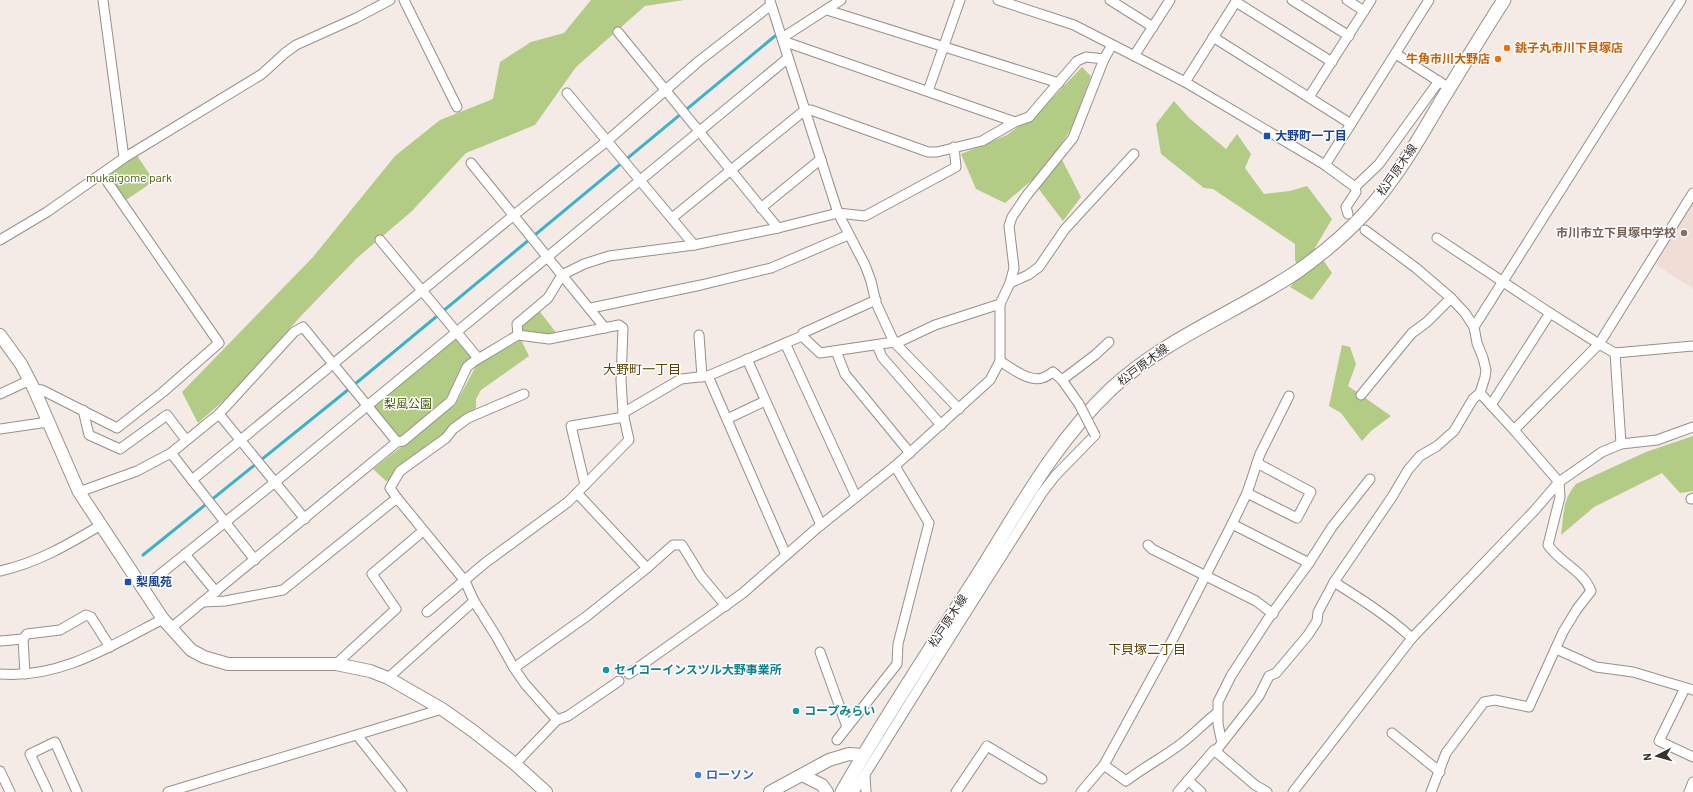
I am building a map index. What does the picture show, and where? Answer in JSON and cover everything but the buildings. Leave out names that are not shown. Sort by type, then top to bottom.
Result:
[{"type":"main road","name":"松戸原木線","points":[[842,792],[863,755],[951,626],[1058,448],[1087,414],[1112,389],[1148,359],[1199,327],[1298,270],[1337,240],[1366,212],[1385,189],[1420,137],[1444,84],[1504,0]]},
{"type":"street","points":[[103,0],[124,158]]},
{"type":"street","points":[[0,240],[46,212],[124,158],[262,74],[284,52],[390,0]]},
{"type":"street","points":[[404,0],[457,108]]},
{"type":"street","points":[[782,40],[841,0]]},
{"type":"street","points":[[928,91],[960,0]]},
{"type":"street","points":[[998,0],[1074,25],[1185,82],[1325,165],[1355,187],[1356,192],[1346,207],[1348,214]]},
{"type":"street","points":[[1110,0],[1153,27]]},
{"type":"street","points":[[1134,56],[1170,0]]},
{"type":"street","points":[[1292,0],[1302,3],[1348,36]]},
{"type":"street","points":[[1347,0],[1364,11]]},
{"type":"street","points":[[1309,97],[1371,0]]},
{"type":"street","points":[[1325,165],[1430,0]]},
{"type":"street","points":[[1474,326],[1681,0]]},
{"type":"street","points":[[1185,82],[1236,1],[1332,62]]},
{"type":"street","points":[[192,480],[607,141],[699,61],[770,3],[838,213],[872,281],[876,300],[894,342],[959,409]]},
{"type":"street","points":[[827,10],[1059,83]]},
{"type":"street","points":[[618,32],[778,228]]},
{"type":"street","points":[[1213,38],[1351,124]]},
{"type":"street","points":[[782,40],[1015,122]]},
{"type":"street","points":[[629,674],[743,593],[821,525],[895,466],[990,380],[1000,361],[1000,304],[1010,282],[1014,268],[1009,226],[1012,217],[1027,195],[1073,138],[1104,59],[1112,45]]},
{"type":"street","points":[[1355,187],[1379,164],[1444,84],[1396,54]]},
{"type":"street","points":[[672,218],[805,110],[811,110],[928,152],[937,152],[982,141],[1015,122],[1029,117],[1077,61],[1086,57],[1104,59]]},
{"type":"street","points":[[143,588],[274,483],[788,58]]},
{"type":"street","points":[[567,93],[694,245]]},
{"type":"street","points":[[518,335],[517,324],[548,298],[562,275],[584,264],[609,256],[694,245],[778,228],[838,213],[865,216],[956,167],[954,147]]},
{"type":"street","points":[[1010,282],[1028,275],[1039,267],[1065,229],[1134,154]]},
{"type":"street","points":[[761,208],[821,159]]},
{"type":"street","points":[[471,163],[562,275],[591,308],[605,328]]},
{"type":"street","points":[[0,394],[32,384],[117,428],[163,392],[219,344],[102,174]]},
{"type":"street","points":[[1514,430],[1598,344],[1693,193]]},
{"type":"street","points":[[1178,792],[1214,750],[1215,752],[1259,696],[1268,676],[1276,673],[1280,669],[1308,635],[1317,621],[1318,612],[1334,582],[1392,497],[1408,470],[1420,456],[1437,446],[1454,431],[1472,399],[1480,393],[1486,370],[1484,358],[1477,343],[1474,326],[1466,313],[1452,298],[1416,268],[1365,230]]},
{"type":"street","points":[[591,308],[701,285],[771,268],[848,235]]},
{"type":"street","points":[[1437,238],[1598,344],[1615,352],[1693,346]]},
{"type":"street","points":[[380,240],[478,358]]},
{"type":"street","points":[[1361,395],[1412,333],[1427,322],[1452,298]]},
{"type":"street","points":[[585,485],[571,426],[624,415],[681,380],[705,376],[747,360],[802,336],[803,333],[876,300]]},
{"type":"street","points":[[802,336],[820,353],[899,342],[935,325],[1000,304]]},
{"type":"street","points":[[1491,405],[1550,313]]},
{"type":"street","points":[[0,674],[25,674],[61,667],[85,660],[110,647],[167,623],[202,602],[397,442],[403,441],[451,401],[467,367],[478,358],[518,335],[549,339],[619,325],[623,328],[621,380],[624,415],[629,440],[577,493],[485,563],[427,612]]},
{"type":"street","points":[[79,492],[137,471],[171,453],[219,414],[294,332],[303,327],[397,442]]},
{"type":"street","points":[[0,335],[21,364],[32,384],[79,492],[167,623],[191,650],[204,657],[228,664],[336,664],[370,671],[388,678],[442,709],[515,764],[546,792]]},
{"type":"street","points":[[699,335],[705,376],[727,419],[786,555]]},
{"type":"street","points":[[1062,380],[1095,355],[1109,342]]},
{"type":"street","points":[[785,343],[856,497]]},
{"type":"street","points":[[877,345],[882,357],[941,425]]},
{"type":"street","points":[[836,351],[845,374],[910,453]]},
{"type":"street","points":[[1615,352],[1621,444]]},
{"type":"street","points":[[747,360],[821,525]]},
{"type":"street","points":[[854,792],[951,626],[1042,493],[1055,476],[1095,435],[1080,404],[1062,380],[1053,372],[1043,378],[1035,379],[1021,374],[1000,361]]},
{"type":"street","points":[[1435,791],[1446,753],[1484,702],[1495,700],[1529,707],[1563,632],[1577,609],[1591,591],[1587,581],[1553,552],[1548,545],[1560,496],[1559,482],[1480,393]]},
{"type":"street","points":[[524,394],[468,418],[453,429],[446,438],[400,471],[390,488],[396,498],[423,531],[435,543],[465,581],[474,601],[514,668],[525,684],[557,720]]},
{"type":"street","points":[[1081,792],[1104,765],[1206,575],[1247,493],[1257,463],[1289,396]]},
{"type":"street","points":[[727,419],[765,401]]},
{"type":"street","points":[[83,410],[89,435],[120,449],[167,415],[186,440]]},
{"type":"street","points":[[219,414],[305,519]]},
{"type":"street","points":[[0,429],[48,422]]},
{"type":"street","points":[[1293,792],[1412,638],[1534,511],[1559,482],[1602,452],[1621,444],[1657,440],[1693,427]]},
{"type":"street","points":[[171,453],[226,521],[255,560]]},
{"type":"street","points":[[1247,493],[1298,518],[1311,492],[1257,463]]},
{"type":"street","points":[[836,740],[897,664],[898,644],[929,523],[895,466]]},
{"type":"street","points":[[1222,743],[1217,713],[1218,702],[1232,676],[1268,619],[1309,563],[1332,527],[1370,479]]},
{"type":"street","points":[[577,493],[647,568]]},
{"type":"street","points":[[202,602],[225,601],[283,590],[396,498]]},
{"type":"street","points":[[1232,524],[1309,563]]},
{"type":"street","points":[[0,571],[18,567],[45,556],[101,525]]},
{"type":"street","points":[[336,664],[396,609],[372,574],[423,531]]},
{"type":"street","points":[[1148,544],[1152,549],[1256,601],[1273,614]]},
{"type":"street","points":[[514,668],[587,616],[647,568],[672,545],[682,545],[701,576],[726,606]]},
{"type":"street","points":[[185,554],[216,592]]},
{"type":"street","points":[[1334,582],[1386,617],[1412,638]]},
{"type":"street","points":[[388,678],[474,601]]},
{"type":"street","points":[[25,674],[23,639],[27,634],[60,630],[86,615],[91,617],[110,647]]},
{"type":"street","points":[[0,641],[23,639]]},
{"type":"street","points":[[1556,649],[1596,666],[1634,672],[1689,689],[1659,741],[1693,757]]},
{"type":"street","points":[[820,652],[847,727]]},
{"type":"street","points":[[515,764],[557,720],[568,716],[619,680]]},
{"type":"street","points":[[168,792],[442,709]]},
{"type":"street","points":[[1104,765],[1126,781],[1141,769],[1182,743],[1217,713]]},
{"type":"street","points":[[1392,733],[1440,772]]},
{"type":"street","points":[[356,735],[402,792]]},
{"type":"street","points":[[48,792],[30,754],[55,742],[77,792]]},
{"type":"street","points":[[956,792],[987,746],[1042,779]]},
{"type":"street","points":[[1215,752],[1264,791]]},
{"type":"street","points":[[770,792],[829,760],[849,754],[863,755]]},
{"type":"street","points":[[0,770],[10,792]]},
{"type":"street","points":[[865,774],[866,792]]},
{"type":"street","points":[[802,775],[822,785],[827,792]]},
{"type":"street","points":[[1188,780],[1201,792]]},
{"type":"street","points":[[1689,792],[1693,782]]},
{"type":"shaded area","name":"市川市立下貝塚中学校","points":[[1693,202],[1693,289],[1655,264]]},
{"type":"green space","points":[[591,0],[684,0],[645,6],[576,67],[535,125],[466,153],[412,211],[357,258],[299,318],[229,396],[198,423],[182,392],[313,257],[395,156],[440,120],[493,99],[500,62],[531,42],[564,33]]},
{"type":"green space","points":[[1082,67],[1091,76],[1072,128],[1057,150],[1081,197],[1063,221],[1032,180],[1005,203],[976,189],[961,154],[1007,135],[1041,110]]},
{"type":"green space","points":[[1174,101],[1189,118],[1226,149],[1237,134],[1251,154],[1245,168],[1264,194],[1290,191],[1307,186],[1332,219],[1315,248],[1332,273],[1312,300],[1290,287],[1300,274],[1295,260],[1295,244],[1213,189],[1204,188],[1161,154],[1156,124]]},
{"type":"green space","name":"mukaigome park","points":[[136,154],[154,181],[123,202],[104,174]]},
{"type":"green space","points":[[537,308],[558,335],[549,337],[520,333],[519,325]]},
{"type":"green space","name":"梨風公園","points":[[454,338],[458,339],[471,354],[471,357],[447,397],[401,436],[397,436],[374,405]]},
{"type":"green space","points":[[521,340],[529,356],[481,390],[476,399],[476,408],[445,432],[390,480],[386,481],[373,469],[455,405],[476,366]]},
{"type":"green space","points":[[1342,345],[1350,347],[1356,364],[1348,386],[1391,416],[1371,431],[1362,441],[1341,413],[1329,406]]},
{"type":"green space","points":[[1693,436],[1693,491],[1680,493],[1662,473],[1594,507],[1561,535],[1566,502],[1571,490],[1576,484],[1646,452]]},
{"type":"waterway","points":[[143,555],[349,389],[775,36]]},
{"type":"place","name":"銚子丸市川下貝塚店","points":[[1507,48]]},
{"type":"place","name":"牛角市川大野店","points":[[1498,59]]},
{"type":"place","name":"大野町一丁目","points":[[1267,136]]},
{"type":"place","name":"市川市立下貝塚中学校","points":[[1684,233]]},
{"type":"place","name":"梨風苑","points":[[128,582]]},
{"type":"place","name":"セイコーインスツル大野事業所","points":[[606,670]]},
{"type":"place","name":"コープみらい","points":[[796,711]]},
{"type":"place","name":"ローソン","points":[[698,775]]},
{"type":"district","name":"大野町一丁目","points":[[642,369]]},
{"type":"district","name":"下貝塚二丁目","points":[[1147,649]]}]
